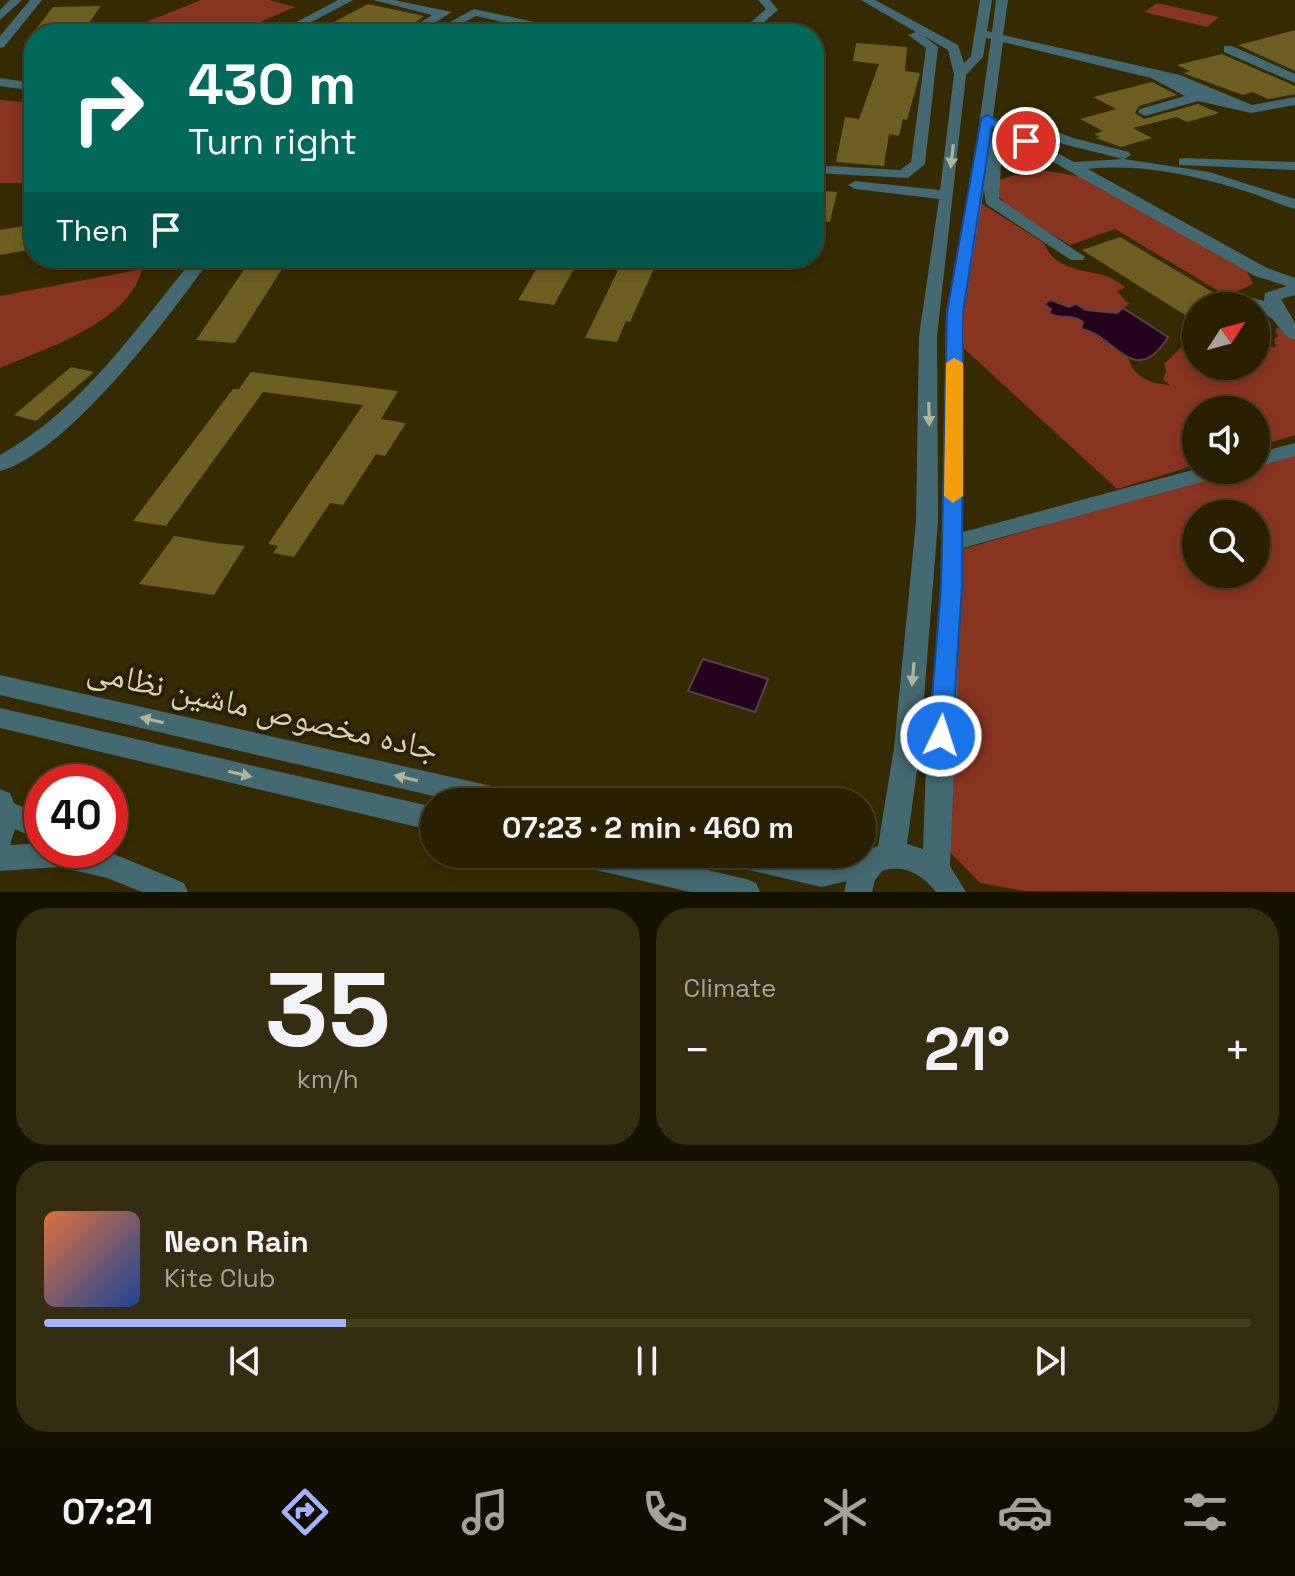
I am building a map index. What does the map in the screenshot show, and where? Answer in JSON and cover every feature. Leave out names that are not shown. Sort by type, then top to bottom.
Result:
[{"type":"street","points":[[0,17],[16,0]]},
{"type":"street","points":[[0,44],[36,0]]},
{"type":"street","points":[[300,24],[347,0]]},
{"type":"street","points":[[379,0],[442,14]]},
{"type":"street","points":[[752,24],[768,5],[785,0]]},
{"type":"street","points":[[824,170],[903,175],[918,164],[932,47],[850,0]]},
{"type":"street","points":[[858,892],[863,873],[882,858],[907,748],[927,521],[928,336],[960,76],[954,48],[867,0]]},
{"type":"street","points":[[960,76],[977,57],[986,0]]},
{"type":"street","points":[[1002,0],[995,62],[997,124],[991,201],[1077,257]]},
{"type":"street","points":[[425,24],[455,7]]},
{"type":"street","points":[[452,24],[474,12],[527,24]]},
{"type":"street","points":[[981,33],[1175,78],[1236,101],[1238,105]]},
{"type":"street","points":[[1228,49],[1295,79]]},
{"type":"street","points":[[1155,75],[1164,82],[1222,104],[1251,109],[1295,101]]},
{"type":"street","points":[[0,82],[24,86]]},
{"type":"street","points":[[1263,106],[1263,99],[1295,91]]},
{"type":"street","points":[[0,95],[24,97]]},
{"type":"street","points":[[1145,112],[1201,96]]},
{"type":"street","points":[[1263,106],[1295,118]]},
{"type":"street","points":[[997,124],[1124,155],[1295,166]]},
{"type":"street","points":[[997,124],[1261,272],[1295,283]]},
{"type":"street","points":[[944,880],[939,766],[952,543],[955,312],[975,198],[997,124]]},
{"type":"street","points":[[1074,167],[1117,163],[1201,175],[1249,186],[1295,204]]},
{"type":"street","points":[[1222,163],[1258,172]]},
{"type":"street","points":[[824,182],[975,198]]},
{"type":"street","points":[[0,464],[42,440],[93,394],[195,268]]},
{"type":"street","points":[[1261,272],[1257,287],[1242,300],[1277,311]]},
{"type":"street","points":[[1295,289],[1271,297],[1277,311],[1295,335]]},
{"type":"street","points":[[1270,456],[1295,449]]},
{"type":"street","points":[[952,543],[1182,480]]},
{"type":"street","name":"جاده مخصوص ماشین نظامی","points":[[0,685],[448,788]]},
{"type":"street","points":[[4,719],[30,692]]},
{"type":"street","points":[[4,719],[420,816]]},
{"type":"street","points":[[1,816],[24,823]]},
{"type":"street","points":[[0,858],[24,856]]},
{"type":"street","points":[[876,860],[922,860],[944,880]]},
{"type":"street","points":[[114,868],[174,892]]},
{"type":"street","points":[[643,868],[746,892]]},
{"type":"street","points":[[796,868],[821,874],[844,868]]},
{"type":"shaded area","points":[[201,0],[269,0],[295,7],[256,24],[141,24]]},
{"type":"shaded area","points":[[1157,3],[1219,17],[1207,27],[1144,12]]},
{"type":"shaded area","points":[[0,100],[24,102],[24,183],[0,183]]},
{"type":"shaded area","points":[[1036,169],[1083,177],[1247,271],[1253,284],[1236,292],[1220,292],[1115,229],[1070,245],[1011,210],[996,194],[999,180]]},
{"type":"shaded area","points":[[979,202],[1044,243],[1061,263],[1106,276],[1126,287],[1117,291],[1129,304],[1123,308],[1126,348],[1129,360],[1142,377],[1170,385],[1163,380],[1164,364],[1182,347],[1182,380],[1270,380],[1270,346],[1276,347],[1274,340],[1278,336],[1275,331],[1278,327],[1295,338],[1295,435],[1270,443],[1270,396],[1182,396],[1182,469],[1117,489],[959,344]]},
{"type":"shaded area","points":[[142,269],[134,288],[103,319],[62,342],[0,368],[0,296]]},
{"type":"shaded area","points":[[1051,300],[1069,307],[1076,304],[1086,310],[1117,313],[1123,308],[1168,337],[1156,352],[1145,359],[1135,360],[1093,333],[1081,329],[1083,322],[1079,319],[1049,313],[1051,309],[1044,304]]},
{"type":"shaded area","points":[[1295,453],[1295,892],[1025,891],[980,883],[946,848],[960,550],[1188,484],[1270,484],[1270,460]]},
{"type":"shaded area","points":[[703,659],[768,679],[755,712],[688,691]]},
{"type":"building","points":[[368,4],[424,16],[413,24],[330,24]]},
{"type":"building","points":[[101,6],[88,24],[40,24],[53,7]]},
{"type":"building","points":[[1295,30],[1295,71],[1238,45],[1258,40]]},
{"type":"building","points":[[856,43],[907,47],[905,71],[920,73],[907,120],[903,119],[899,136],[889,134],[884,166],[836,162],[845,117],[859,119],[879,64],[853,61]]},
{"type":"building","points":[[1222,54],[1295,86],[1295,94],[1268,99],[1253,92],[1243,95],[1183,73],[1190,71],[1177,65]]},
{"type":"building","points":[[1152,82],[1177,95],[1139,106],[1135,113],[1144,119],[1198,104],[1219,113],[1187,122],[1177,117],[1133,128],[1152,138],[1121,147],[1096,138],[1100,137],[1094,134],[1103,131],[1080,119],[1116,109],[1093,97]]},
{"type":"building","points":[[824,191],[837,192],[830,222],[824,221]]},
{"type":"building","points":[[24,226],[24,251],[0,255],[0,230]]},
{"type":"building","points":[[1120,237],[1212,292],[1182,292],[1182,313],[1082,250]]},
{"type":"building","points":[[245,268],[283,268],[235,343],[196,340]]},
{"type":"building","points":[[537,268],[574,268],[554,305],[518,300]]},
{"type":"building","points":[[619,268],[654,268],[630,322],[626,321],[617,342],[585,338]]},
{"type":"building","points":[[71,367],[94,372],[36,421],[14,415]]},
{"type":"building","points":[[251,372],[398,391],[381,419],[406,423],[385,456],[376,454],[343,505],[330,503],[294,557],[273,553],[278,546],[268,544],[363,405],[263,392],[166,526],[133,521],[233,389],[239,389]]},
{"type":"building","points":[[174,536],[245,546],[214,595],[139,584]]},
{"type":"slow traffic","points":[[953,496],[954,363]]},
{"type":"route","points":[[941,736],[952,587],[955,312],[987,119],[1026,141]]}]
